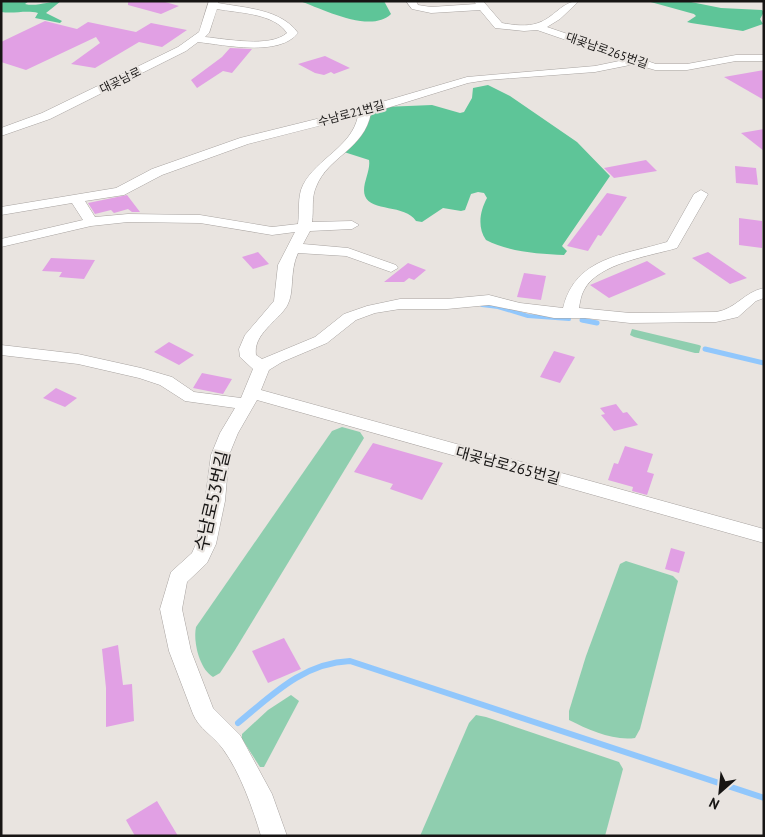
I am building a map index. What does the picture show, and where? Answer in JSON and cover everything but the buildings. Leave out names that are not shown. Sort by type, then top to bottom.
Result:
[{"type":"street","points":[[411,1],[414,7],[431,10],[480,4]]},
{"type":"street","points":[[541,28],[574,1]]},
{"type":"street","points":[[213,3],[272,18],[287,25],[293,33],[286,41],[273,44],[197,39],[204,33],[213,3]]},
{"type":"street","name":"대곶남로265번길","points":[[480,4],[499,26],[541,28],[634,61],[670,68],[741,58],[764,58]]},
{"type":"street","name":"대곶남로","points":[[3,134],[46,116],[197,39]]},
{"type":"street","name":"수남로21번길","points":[[1,211],[119,192],[157,172],[244,141],[365,111],[467,80],[590,70],[634,61]]},
{"type":"street","points":[[262,367],[248,358],[248,343],[252,336],[279,307],[283,294],[286,264],[304,227],[306,198],[310,185],[330,160],[357,136],[365,121],[365,111]]},
{"type":"street","points":[[570,312],[576,290],[582,281],[601,267],[615,260],[672,244],[701,194]]},
{"type":"street","points":[[76,198],[91,222]]},
{"type":"street","points":[[1,243],[91,222],[128,218],[175,218],[228,222],[272,231],[304,227],[352,225]]},
{"type":"street","points":[[295,248],[348,252],[391,268]]},
{"type":"street","points":[[1,350],[78,359],[116,369],[141,373],[166,381],[180,392],[191,397],[249,399],[262,367],[276,358],[321,340],[350,318],[387,306],[414,302],[447,304],[489,300],[539,311],[630,318],[716,318],[732,314],[752,298],[764,292]]},
{"type":"street","name":"대곶남로265번길","points":[[249,399],[764,536]]},
{"type":"street","name":"수남로53번길","points":[[249,399],[229,433],[220,455],[215,501],[206,544],[200,558],[178,578],[171,609],[180,651],[204,714],[232,742],[263,802],[274,836]]},
{"type":"green space","points":[[1,1],[29,1],[25,4],[34,5],[61,1],[46,13],[62,21],[60,23],[35,18],[38,13],[33,12],[1,12]]},
{"type":"green space","points":[[300,1],[384,1],[391,14],[382,20],[371,22],[359,21],[333,14]]},
{"type":"green space","points":[[647,1],[686,1],[721,8],[762,10],[764,12],[760,19],[763,24],[743,31],[691,23],[687,22],[696,16],[694,14]]},
{"type":"green space","points":[[488,85],[510,96],[577,142],[610,176],[562,246],[567,251],[564,255],[514,250],[486,240],[481,230],[481,214],[487,198],[484,193],[471,194],[465,210],[443,208],[422,222],[416,221],[404,212],[374,204],[368,201],[364,192],[369,160],[344,152],[365,129],[369,115],[384,107],[432,105],[460,113],[464,112],[472,98],[473,88]]},
{"type":"green space","points":[[632,329],[699,345],[701,346],[699,353],[634,337],[630,335]]},
{"type":"green space","points":[[342,427],[360,432],[364,438],[235,650],[220,673],[213,677],[204,668],[198,654],[195,640],[196,627],[332,431]]},
{"type":"green space","points":[[626,561],[673,576],[678,581],[640,729],[635,738],[618,738],[601,734],[569,720],[569,711],[586,656],[620,564]]},
{"type":"green space","points":[[291,695],[299,701],[264,767],[260,767],[242,739],[242,734],[268,710]]},
{"type":"green space","points":[[476,715],[619,762],[623,769],[605,836],[420,836],[469,723]]},
{"type":"waterway","points":[[482,305],[498,307],[528,316],[569,319]]},
{"type":"waterway","points":[[582,320],[597,323]]},
{"type":"waterway","points":[[705,349],[764,363]]},
{"type":"waterway","points":[[238,723],[289,682],[303,674],[333,663],[350,661],[764,798]]}]
